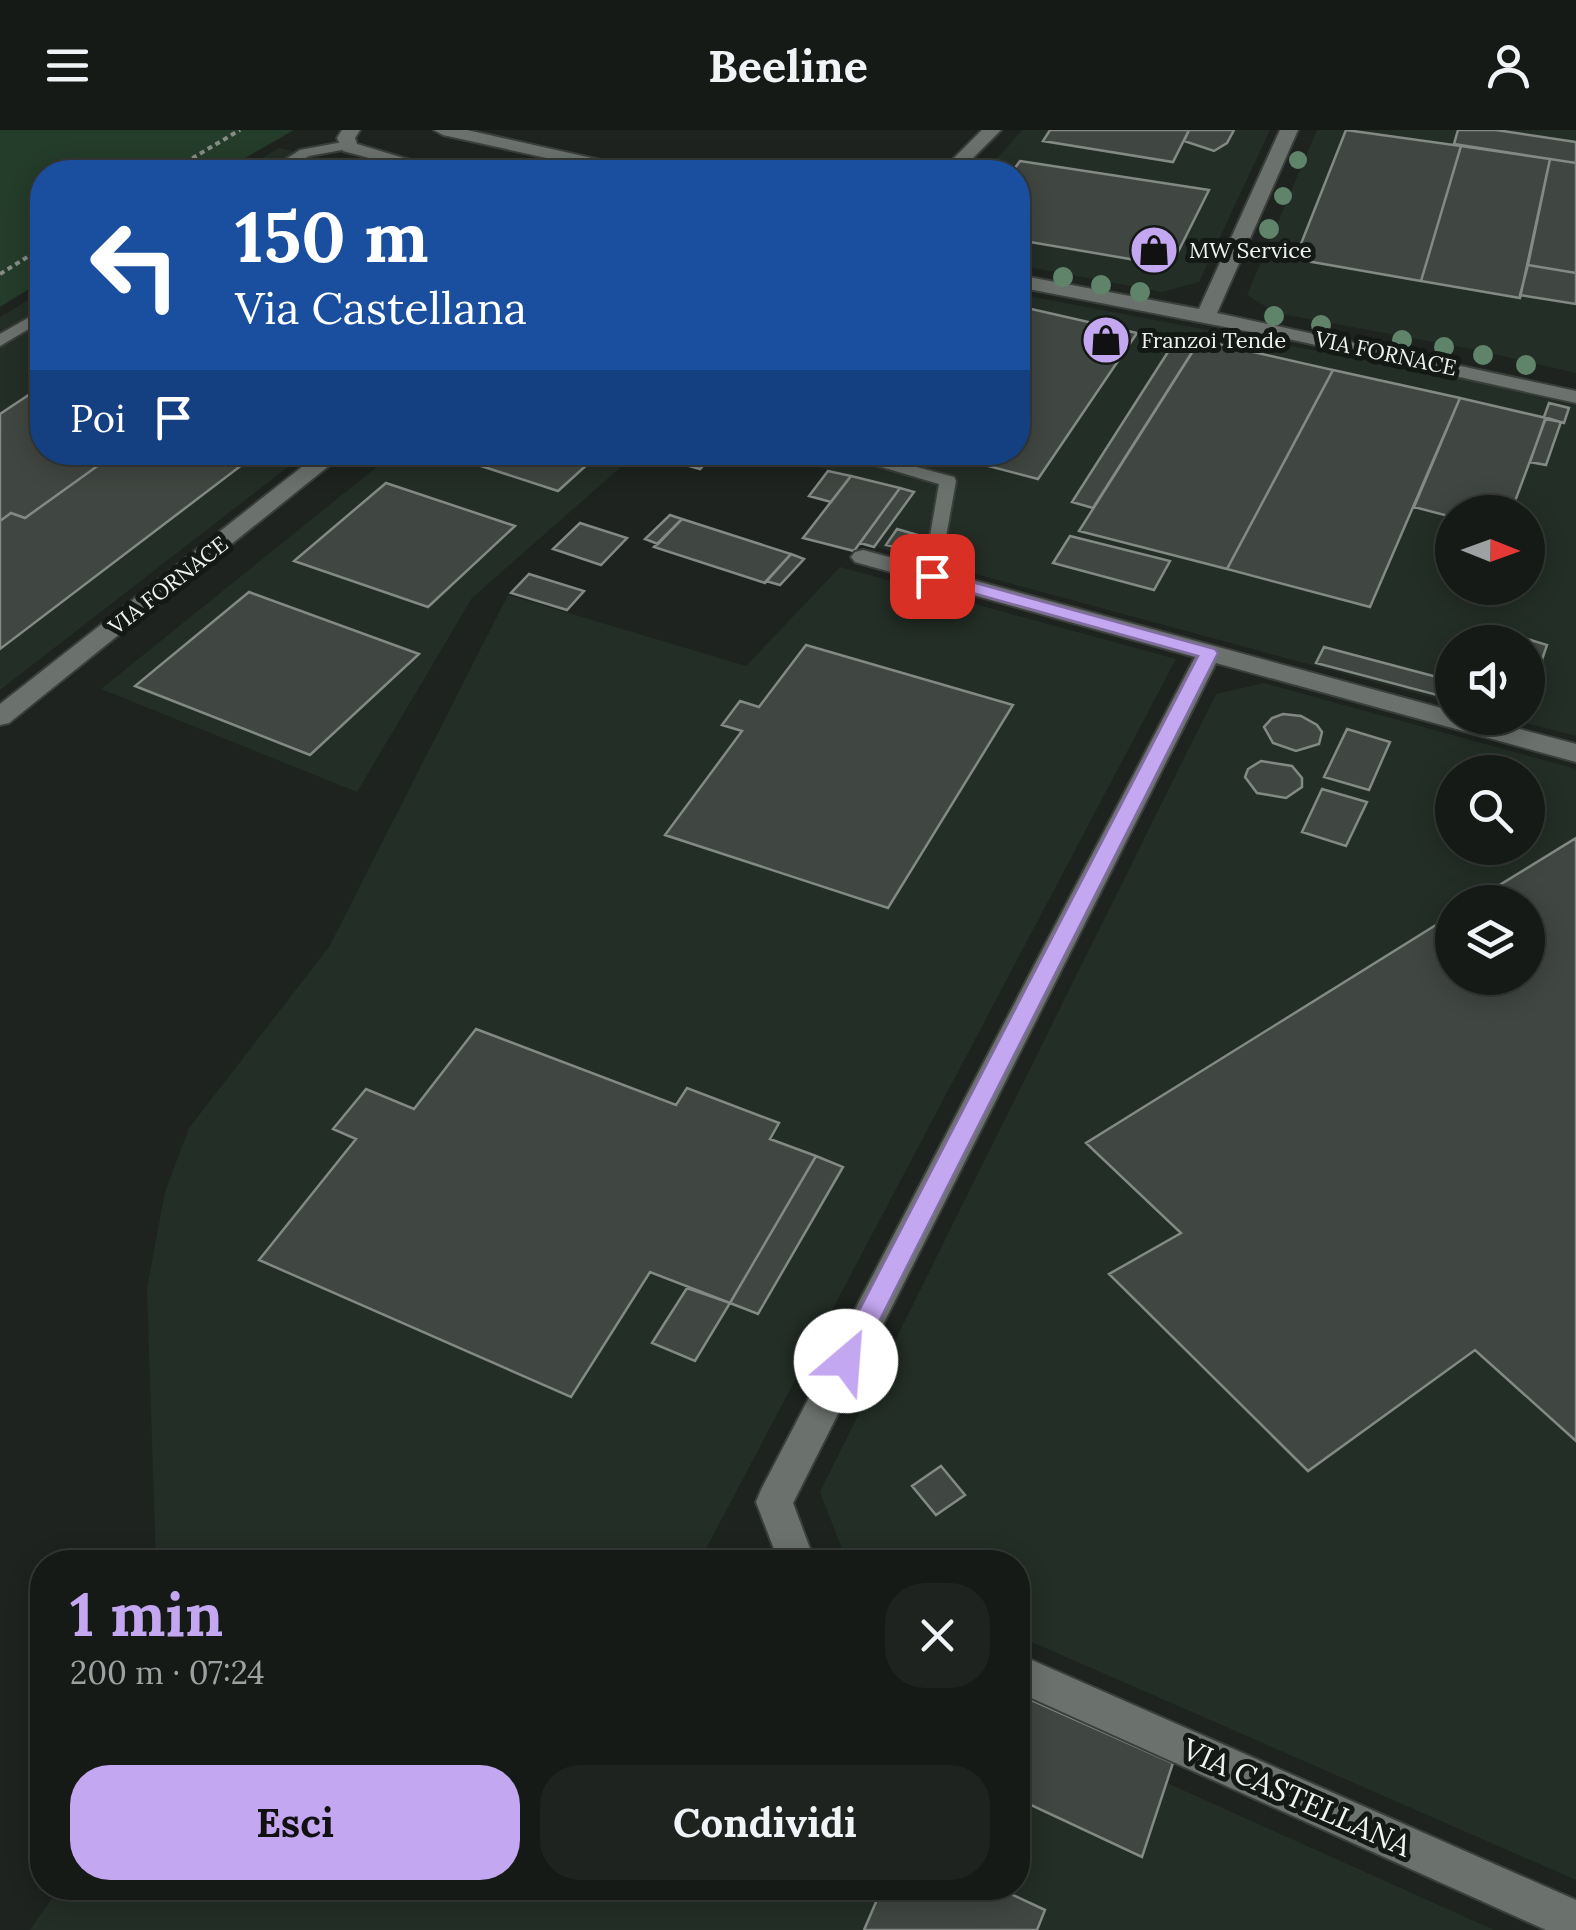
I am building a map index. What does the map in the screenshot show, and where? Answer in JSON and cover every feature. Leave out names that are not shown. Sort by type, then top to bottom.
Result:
[{"type":"street","points":[[443,130],[578,160]]},
{"type":"street","points":[[962,160],[992,130]]},
{"type":"street","points":[[1206,315],[1289,130]]},
{"type":"street","points":[[350,138],[362,154],[389,160]]},
{"type":"street","name":"VIA FORNACE","points":[[1030,283],[1436,363],[1576,398]]},
{"type":"street","name":"VIA FORNACE","points":[[0,717],[320,465]]},
{"type":"street","points":[[863,558],[1576,752]]},
{"type":"street","points":[[792,1550],[774,1502],[1209,653]]},
{"type":"street","name":"VIA CASTELLANA","points":[[1030,1678],[1576,1922]]},
{"type":"lane","points":[[293,160],[350,138]]},
{"type":"lane","points":[[0,341],[30,322]]},
{"type":"lane","points":[[890,465],[948,480],[932,576]]},
{"type":"path","points":[[189,160],[240,130]]},
{"type":"path","points":[[0,274],[30,255]]},
{"type":"shaded area","points":[[1022,130],[1270,130],[1199,282],[1162,292],[1030,267],[1030,160],[996,160]]},
{"type":"shaded area","points":[[1317,130],[1576,130],[1576,373],[1477,350],[1276,313],[1247,295]]},
{"type":"shaded area","points":[[279,148],[332,160],[259,160]]},
{"type":"shaded area","points":[[1030,296],[1449,376],[1576,406],[1576,736],[1545,728],[1545,625],[1435,625],[1435,698],[876,547],[915,492],[810,465],[1030,465]]},
{"type":"shaded area","points":[[30,299],[30,465],[291,465],[0,690],[0,317]]},
{"type":"shaded area","points":[[379,465],[623,465],[472,598],[357,792],[101,689]]},
{"type":"shaded area","points":[[840,567],[1176,659],[705,1550],[156,1550],[147,1288],[165,1192],[189,1128],[329,947],[508,595],[746,666]]},
{"type":"shaded area","points":[[1264,683],[1435,730],[1435,735],[1453,735],[1525,755],[1435,755],[1435,865],[1545,865],[1545,760],[1576,769],[1576,1880],[1030,1641],[1030,1550],[842,1550],[820,1492],[1216,694]]},
{"type":"shaded area","points":[[1030,1721],[1494,1930],[30,1930],[51,1900],[1030,1900]]},
{"type":"green space","points":[[0,130],[294,130],[242,160],[30,160],[30,288],[0,307]]},
{"type":"building","points":[[1050,130],[1189,130],[1173,162],[1043,141]]},
{"type":"building","points":[[1189,130],[1234,130],[1227,143],[1214,151],[1184,141]]},
{"type":"building","points":[[1346,130],[1461,146],[1421,281],[1295,259]]},
{"type":"building","points":[[1458,130],[1496,130],[1576,142],[1576,163],[1454,144]]},
{"type":"building","points":[[1461,146],[1550,159],[1520,298],[1421,281]]},
{"type":"building","points":[[1550,159],[1576,163],[1576,273],[1528,265]]},
{"type":"building","points":[[1030,163],[1209,190],[1171,266],[1030,242]]},
{"type":"building","points":[[1528,265],[1576,273],[1576,304],[1520,295]]},
{"type":"building","points":[[1030,309],[1137,333],[1038,479],[985,465],[1030,465]]},
{"type":"building","points":[[1200,340],[1333,370],[1227,569],[1079,531]]},
{"type":"building","points":[[1175,341],[1196,346],[1093,508],[1072,502]]},
{"type":"building","points":[[1333,370],[1460,398],[1370,607],[1227,569]]},
{"type":"building","points":[[30,394],[30,465],[99,465],[25,518],[11,513],[0,521],[0,414]]},
{"type":"building","points":[[1460,398],[1546,418],[1517,495],[1435,495],[1435,513],[1414,507]]},
{"type":"building","points":[[1549,403],[1569,408],[1564,423],[1544,417]]},
{"type":"building","points":[[1545,419],[1561,422],[1546,465],[1530,462]]},
{"type":"building","points":[[99,465],[242,465],[0,649],[0,521],[11,513],[25,518]]},
{"type":"building","points":[[478,465],[587,465],[558,491]]},
{"type":"building","points":[[828,471],[851,476],[831,502],[809,496]]},
{"type":"building","points":[[851,476],[900,488],[854,551],[803,538]]},
{"type":"building","points":[[386,483],[515,526],[428,607],[294,561]]},
{"type":"building","points":[[900,488],[914,492],[874,547],[860,543]]},
{"type":"building","points":[[670,515],[682,519],[658,544],[645,539]]},
{"type":"building","points":[[682,519],[791,554],[765,583],[654,547]]},
{"type":"building","points":[[580,523],[627,538],[601,565],[553,549]]},
{"type":"building","points":[[897,529],[921,536],[911,551],[886,545]]},
{"type":"building","points":[[1070,536],[1170,561],[1154,590],[1053,563]]},
{"type":"building","points":[[791,554],[804,559],[780,585],[766,581]]},
{"type":"building","points":[[529,574],[584,591],[567,610],[511,593]]},
{"type":"building","points":[[249,592],[419,654],[310,755],[135,686]]},
{"type":"building","points":[[806,645],[1013,705],[888,908],[665,835],[742,731],[722,725],[740,701],[759,707]]},
{"type":"building","points":[[1324,647],[1435,676],[1435,694],[1316,663]]},
{"type":"building","points":[[1283,714],[1301,716],[1317,725],[1322,732],[1319,744],[1296,751],[1273,743],[1264,727]]},
{"type":"building","points":[[1347,729],[1390,742],[1369,790],[1324,777]]},
{"type":"building","points":[[1261,761],[1292,766],[1302,778],[1302,787],[1286,798],[1257,793],[1245,777],[1248,769]]},
{"type":"building","points":[[1322,789],[1367,802],[1346,846],[1302,832]]},
{"type":"building","points":[[1576,838],[1576,1441],[1475,1350],[1308,1471],[1109,1274],[1181,1233],[1086,1143],[1435,926],[1435,995],[1545,995],[1545,885],[1500,885],[1532,865],[1545,865],[1545,857]]},
{"type":"building","points":[[476,1029],[676,1105],[687,1088],[779,1123],[770,1139],[816,1156],[730,1303],[650,1272],[571,1397],[259,1260],[356,1139],[333,1129],[366,1089],[414,1109]]},
{"type":"building","points":[[816,1156],[843,1167],[758,1314],[730,1303]]},
{"type":"building","points":[[687,1288],[730,1303],[695,1361],[652,1343]]},
{"type":"building","points":[[941,1466],[965,1495],[936,1515],[912,1486]]},
{"type":"building","points":[[1030,1699],[1173,1763],[1142,1857],[1030,1805]]},
{"type":"building","points":[[877,1900],[1024,1900],[1045,1910],[1037,1930],[864,1930]]},
{"type":"place","name":"MW Service","points":[[1154,250]]},
{"type":"place","name":"Franzoi Tende","points":[[1106,340]]},
{"type":"route","points":[[846,1361],[1209,653],[932,576]]}]
